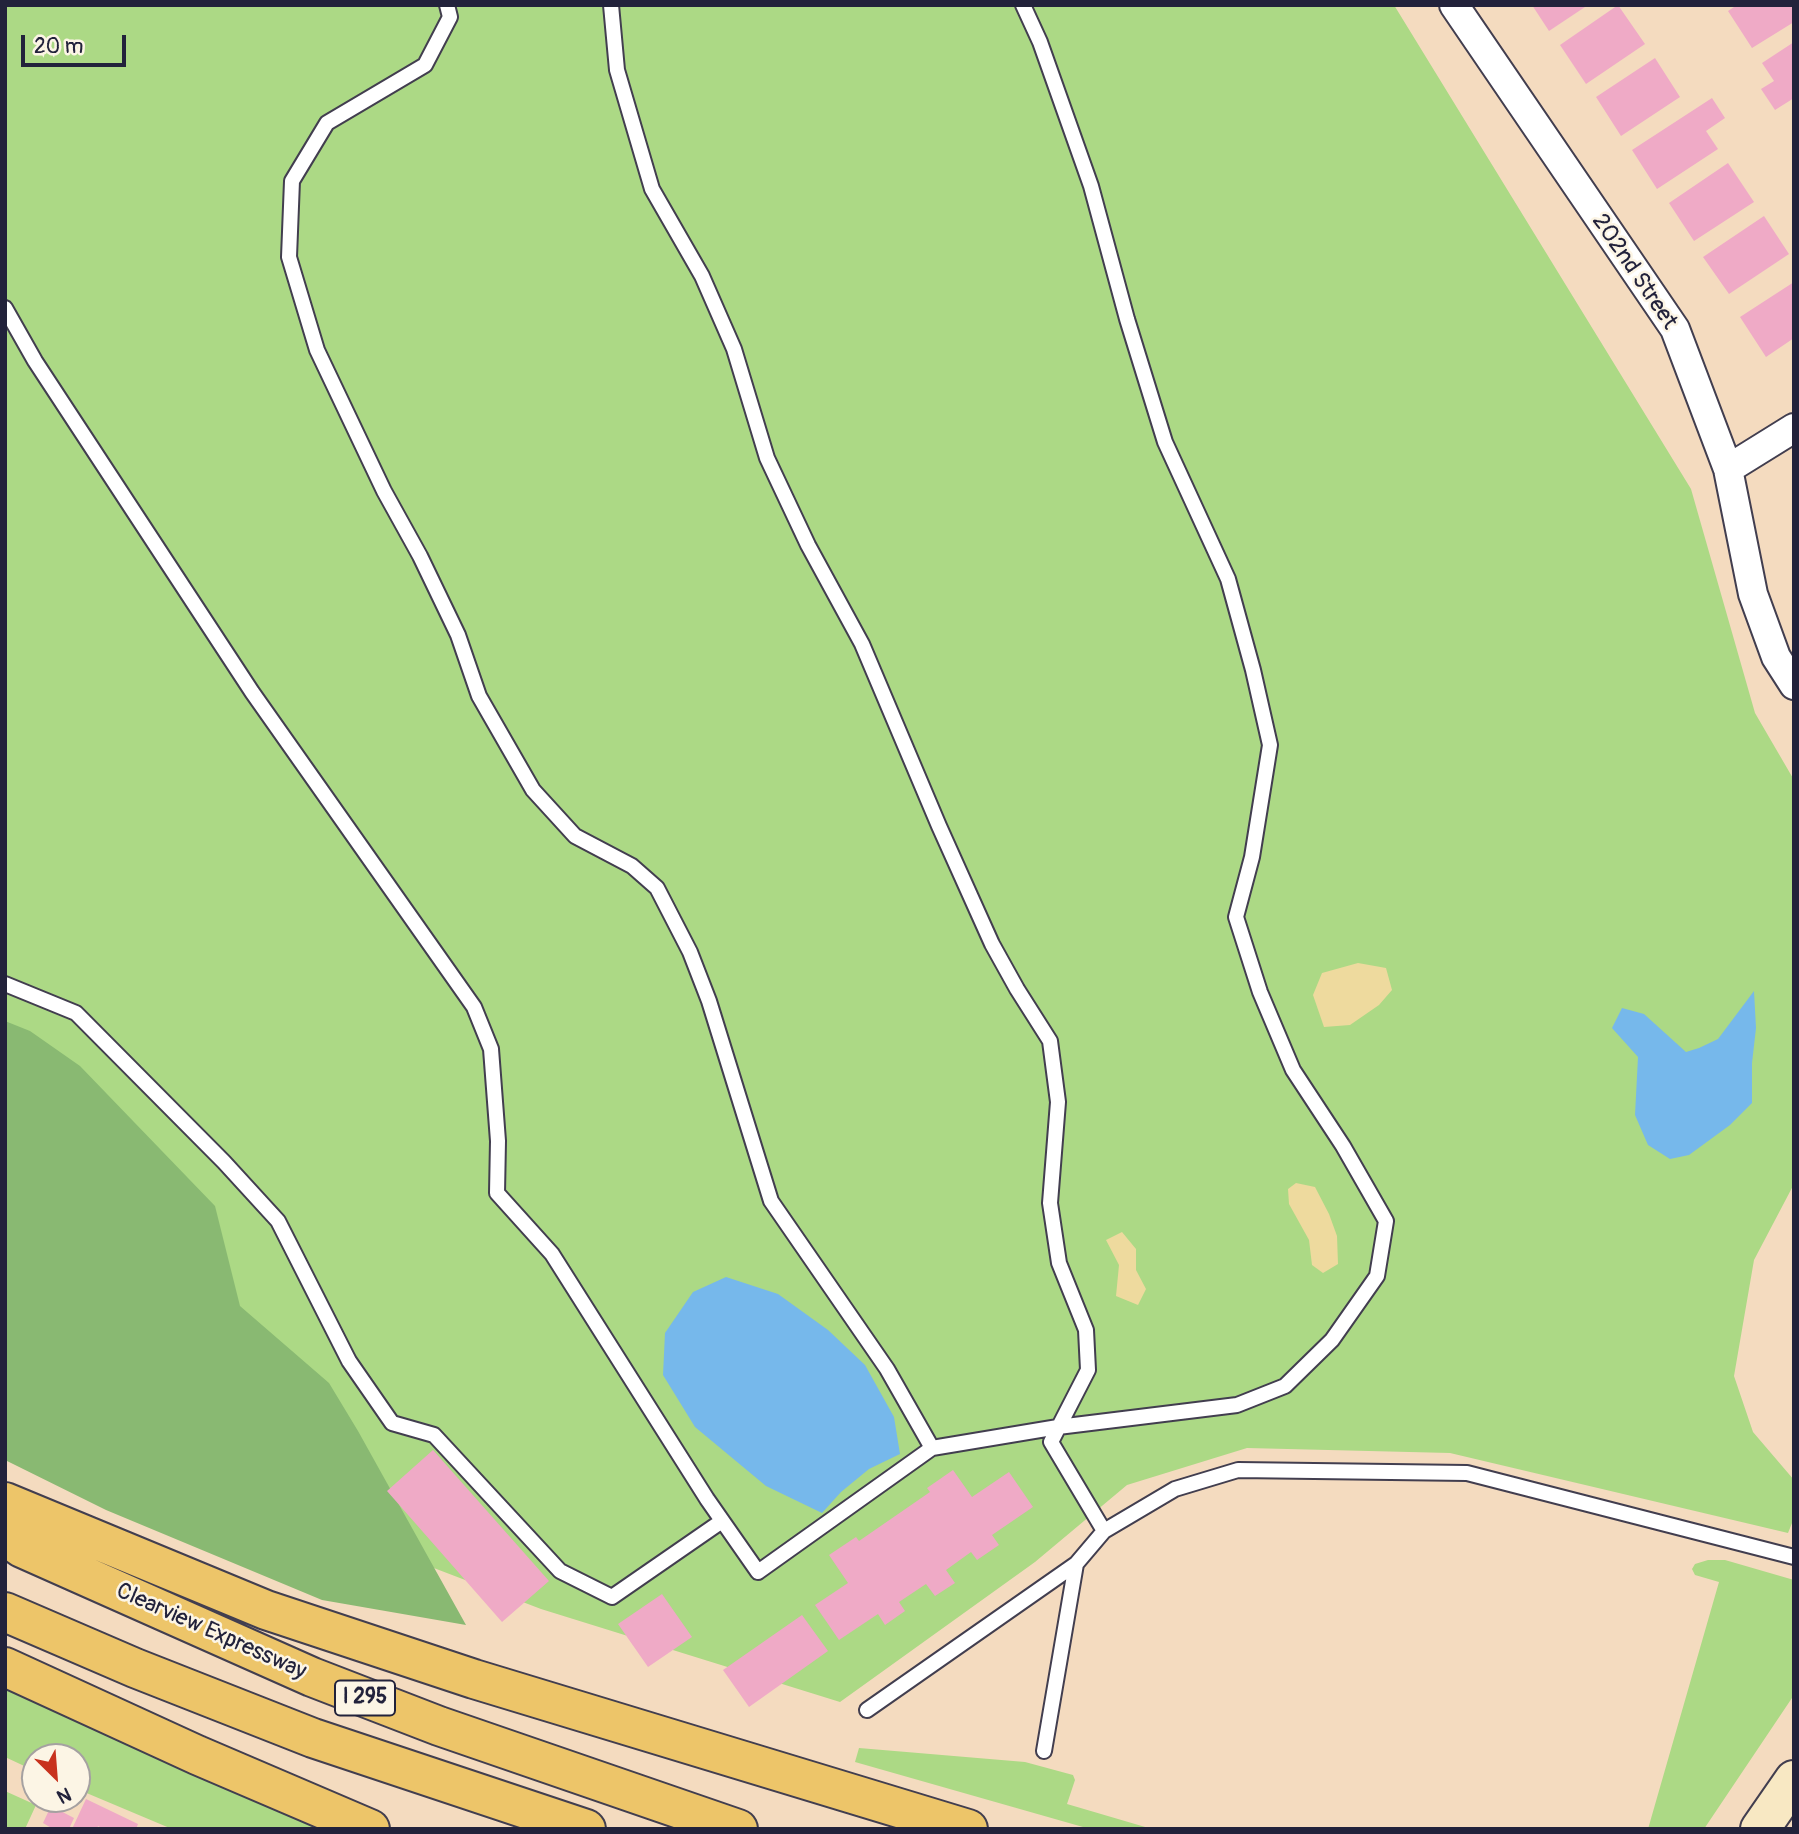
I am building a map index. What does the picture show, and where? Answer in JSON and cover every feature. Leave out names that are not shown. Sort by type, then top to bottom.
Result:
[{"type":"highway","points":[[5,1502],[266,1610],[474,1679],[968,1829]]},
{"type":"highway","name":"Clearview Expressway","points":[[5,1536],[22,1548],[312,1677],[439,1726],[738,1829]]},
{"type":"highway","name":"I 295","points":[[5,1612],[135,1668],[313,1738],[586,1829]]},
{"type":"highway","points":[[5,1667],[197,1755],[370,1829]]},
{"type":"street","name":"202nd Street","points":[[1454,5],[1675,329],[1728,469],[1753,594],[1776,657],[1794,685]]},
{"type":"street","points":[[1728,469],[1794,428]]},
{"type":"street","points":[[1760,1829],[1794,1780]]},
{"type":"lane","points":[[447,5],[450,17],[425,65],[327,123],[292,181],[289,257],[317,350],[384,491],[426,567],[458,635],[479,696],[533,790],[575,836],[632,866],[656,888],[690,952],[709,1001],[772,1201],[887,1369],[932,1448]]},
{"type":"lane","points":[[611,5],[617,70],[652,189],[702,276],[734,349],[767,458],[808,545],[862,644],[992,944],[1050,1041],[1058,1102],[1050,1203],[1059,1263],[1086,1330],[1088,1370],[1051,1442],[1104,1531]]},
{"type":"lane","points":[[5,308],[35,361],[252,692],[474,1007],[491,1049],[498,1141],[497,1194],[552,1254],[722,1521],[758,1572],[932,1448],[1058,1427],[1237,1405],[1285,1386],[1332,1340],[1377,1276],[1387,1221],[1343,1146],[1293,1070],[1260,992],[1236,917],[1252,857],[1270,745],[1253,670],[1228,579],[1165,442],[1127,319],[1091,186],[1040,42],[1023,5]]},
{"type":"lane","points":[[5,984],[76,1013],[224,1162],[278,1221],[349,1361],[392,1423],[434,1435],[560,1571],[612,1597],[722,1521]]},
{"type":"lane","points":[[867,1710],[1076,1564],[1104,1531],[1175,1489],[1238,1470],[1467,1473],[1794,1557]]},
{"type":"lane","points":[[1044,1751],[1076,1564]]},
{"type":"green space","points":[[5,5],[1394,5],[1691,489],[1755,713],[1794,780],[1794,1184],[1754,1260],[1734,1376],[1753,1432],[1794,1480],[1794,1518],[1788,1533],[1450,1453],[1247,1448],[1127,1485],[1035,1562],[840,1702],[541,1609],[5,1404]]},
{"type":"green space","points":[[5,1021],[30,1031],[80,1066],[215,1206],[240,1306],[329,1383],[466,1625],[322,1600],[106,1510],[5,1460]]},
{"type":"green space","points":[[1708,1560],[1725,1560],[1794,1580],[1794,1695],[1704,1829],[1648,1829],[1719,1582],[1695,1575],[1692,1569],[1695,1564]]},
{"type":"green space","points":[[5,1689],[329,1829],[172,1829],[91,1795],[91,1743],[21,1743],[21,1764],[5,1757]]},
{"type":"green space","points":[[859,1748],[1025,1762],[1073,1775],[1075,1780],[1067,1804],[1152,1829],[1090,1829],[855,1762]]},
{"type":"green space","points":[[5,1791],[21,1798],[21,1813],[32,1813],[25,1829],[5,1829]]},
{"type":"sand","points":[[1358,963],[1386,968],[1392,990],[1379,1005],[1350,1025],[1324,1027],[1313,995],[1322,973]]},
{"type":"sand","points":[[1296,1183],[1315,1187],[1337,1236],[1338,1264],[1323,1273],[1312,1265],[1309,1240],[1289,1204],[1288,1189]]},
{"type":"sand","points":[[1122,1232],[1136,1249],[1136,1270],[1146,1289],[1138,1305],[1116,1296],[1119,1265],[1106,1240]]},
{"type":"water","points":[[1754,991],[1756,1028],[1752,1063],[1752,1103],[1730,1125],[1689,1155],[1670,1159],[1648,1145],[1635,1115],[1638,1057],[1612,1028],[1622,1008],[1644,1014],[1686,1052],[1718,1039]]},
{"type":"water","points":[[726,1277],[778,1294],[828,1330],[865,1365],[894,1417],[900,1454],[869,1469],[841,1492],[822,1513],[766,1486],[695,1427],[663,1375],[665,1333],[693,1292]]},
{"type":"building","points":[[1532,5],[1588,5],[1549,31]]},
{"type":"building","points":[[1618,5],[1645,44],[1586,84],[1560,45]]},
{"type":"building","points":[[1737,5],[1794,5],[1794,22],[1752,48],[1728,11]]},
{"type":"building","points":[[1794,42],[1794,98],[1775,110],[1761,89],[1774,81],[1762,63]]},
{"type":"building","points":[[1655,58],[1680,97],[1621,136],[1596,97]]},
{"type":"building","points":[[1712,98],[1725,118],[1706,131],[1718,149],[1657,189],[1632,150]]},
{"type":"building","points":[[1728,163],[1754,202],[1694,241],[1669,203]]},
{"type":"building","points":[[1764,216],[1789,254],[1729,294],[1703,257]]},
{"type":"building","points":[[1794,282],[1794,338],[1766,357],[1740,317]]},
{"type":"building","points":[[433,1450],[549,1581],[502,1622],[387,1491]]},
{"type":"building","points":[[953,1470],[972,1497],[1009,1472],[1033,1507],[992,1535],[999,1545],[977,1560],[971,1552],[946,1570],[955,1583],[935,1596],[926,1584],[899,1602],[905,1611],[885,1625],[878,1614],[839,1640],[815,1605],[848,1583],[829,1555],[856,1537],[859,1541],[930,1492],[927,1488]]},
{"type":"building","points":[[662,1594],[692,1637],[648,1667],[618,1624]]},
{"type":"building","points":[[802,1615],[828,1651],[749,1707],[723,1670]]},
{"type":"building","points":[[91,1801],[138,1824],[136,1829],[103,1829],[98,1826],[97,1829],[72,1829],[79,1813],[91,1813]]},
{"type":"building","points":[[48,1813],[64,1813],[74,1818],[69,1829],[53,1829],[43,1823]]}]
